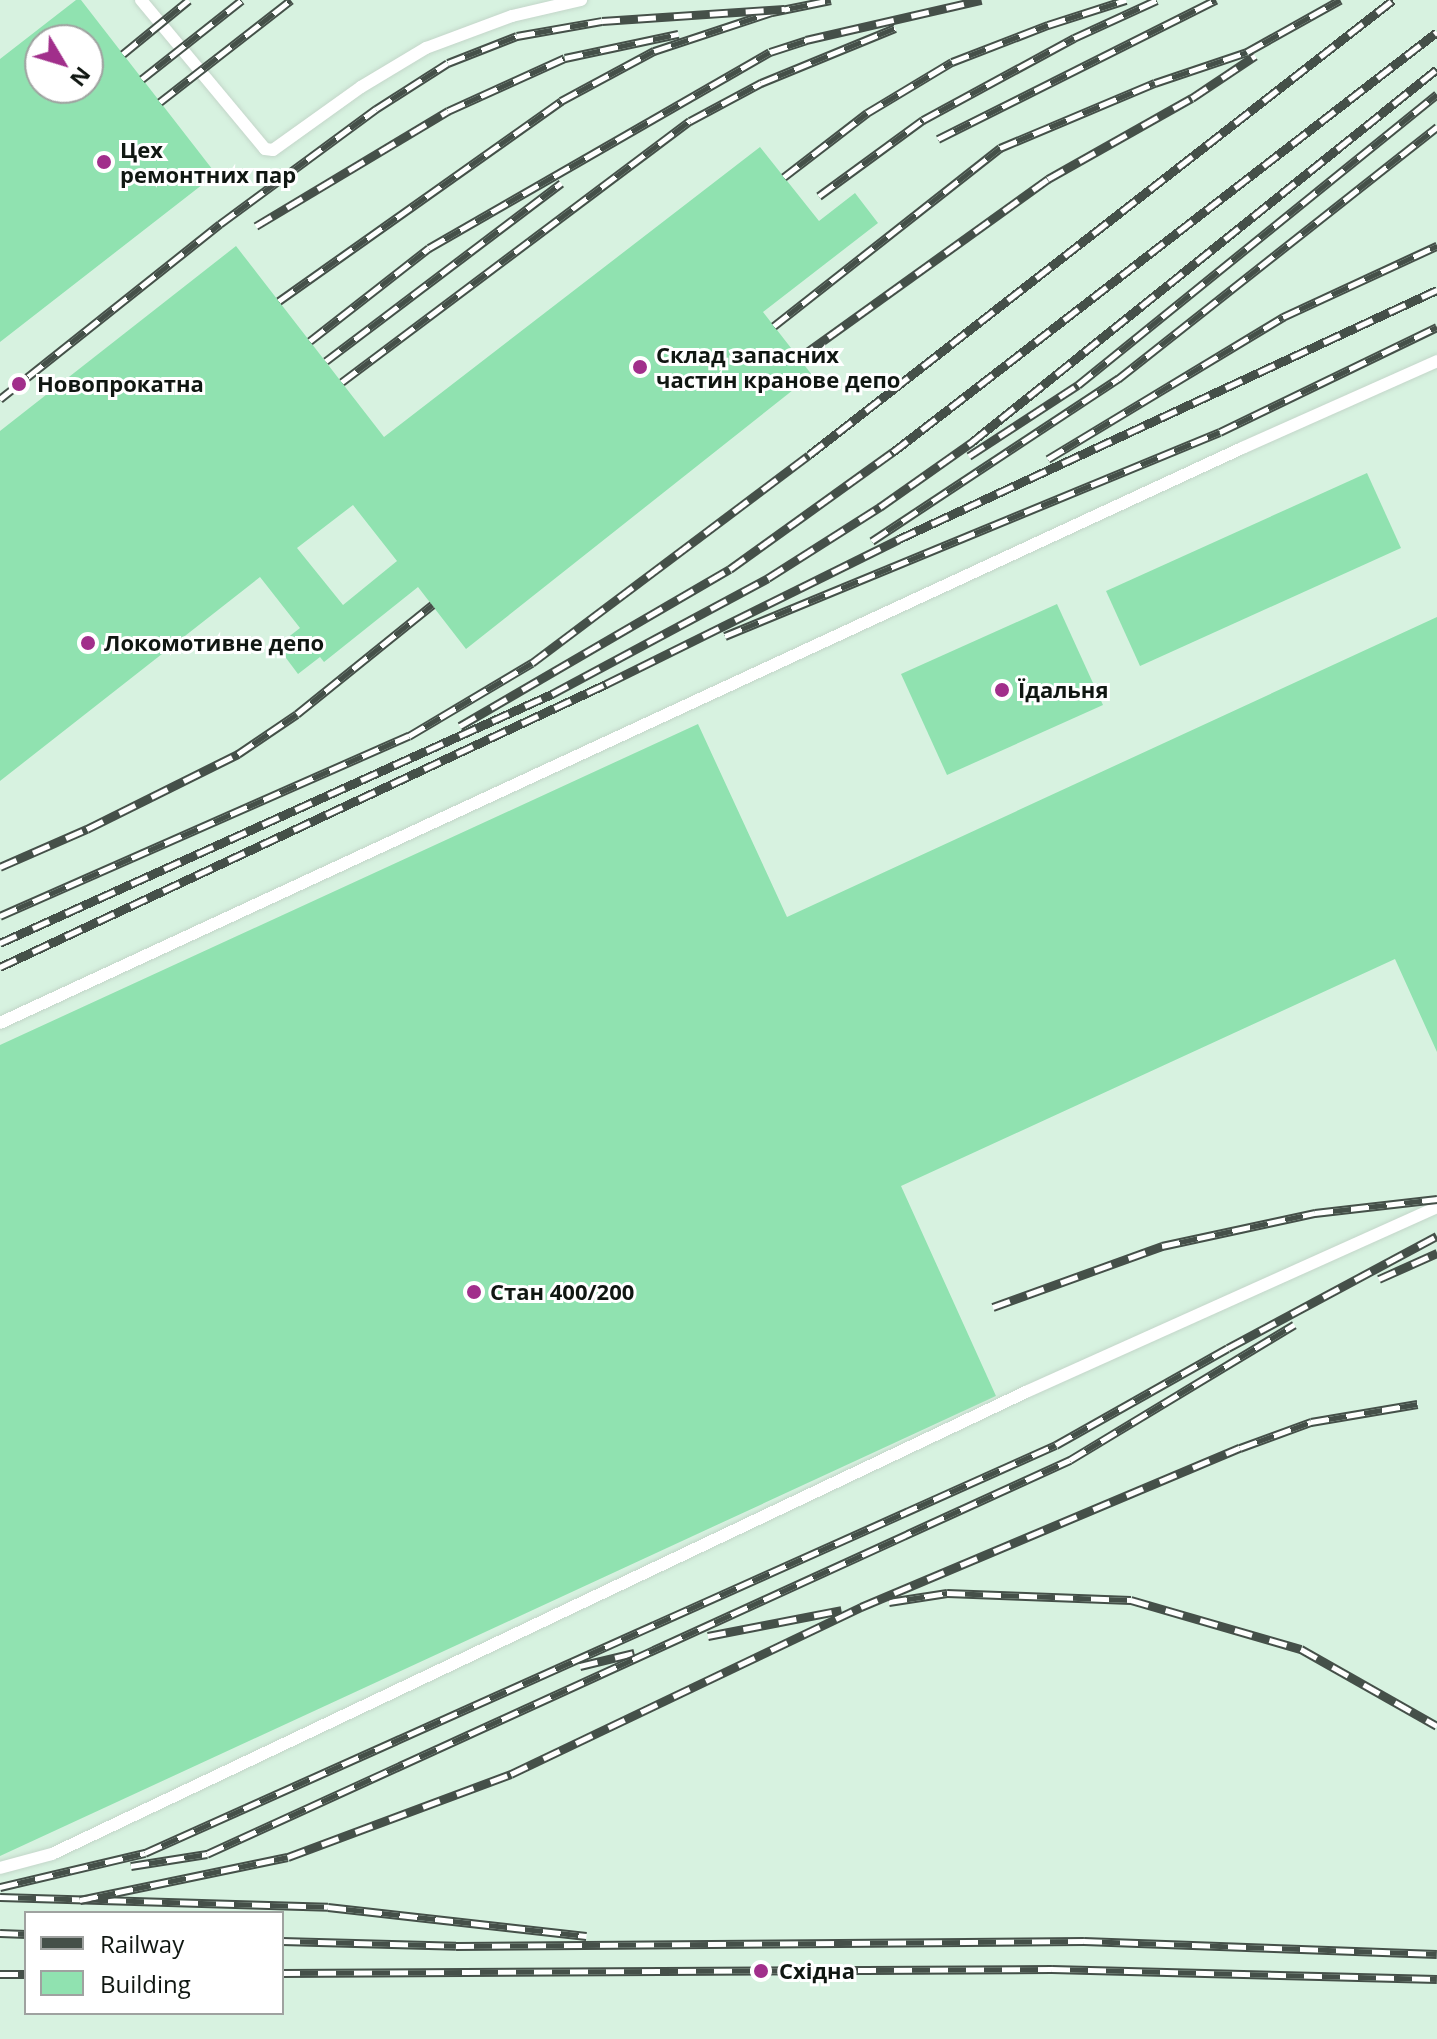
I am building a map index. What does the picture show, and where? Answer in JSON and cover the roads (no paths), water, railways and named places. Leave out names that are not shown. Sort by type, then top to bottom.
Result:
[{"type":"lane","points":[[141,0],[265,149],[273,150],[361,87],[426,48],[512,16],[581,0]]},
{"type":"lane","points":[[0,1023],[1227,455],[1437,361]]},
{"type":"lane","points":[[0,1868],[52,1854],[1028,1391],[1437,1207]]},
{"type":"railway","points":[[123,54],[189,0]]},
{"type":"railway","points":[[142,79],[242,0]]},
{"type":"railway","points":[[160,102],[291,0]]},
{"type":"railway","points":[[279,301],[561,101],[654,51],[772,12],[831,0]]},
{"type":"railway","points":[[310,341],[429,248],[770,52],[806,40],[981,0]]},
{"type":"railway","points":[[784,177],[867,113],[952,62],[1048,25],[1126,0]]},
{"type":"railway","points":[[819,196],[923,120],[1074,38],[1157,0]]},
{"type":"railway","points":[[938,139],[1216,0]]},
{"type":"railway","points":[[774,326],[1000,148],[1155,83],[1247,52],[1340,0]]},
{"type":"railway","points":[[0,916],[409,736],[532,663],[809,455],[1393,0]]},
{"type":"railway","points":[[0,399],[220,224],[376,109],[448,63],[517,36],[602,21],[785,9]]},
{"type":"railway","points":[[342,382],[690,121],[761,83],[895,28]]},
{"type":"railway","points":[[460,726],[730,569],[893,452],[1437,32]]},
{"type":"railway","points":[[256,226],[448,111],[565,58],[678,34]]},
{"type":"railway","points":[[799,358],[1048,179],[1192,98],[1255,56]]},
{"type":"railway","points":[[0,943],[552,694],[768,578],[880,507],[972,442],[1437,69]]},
{"type":"railway","points":[[969,456],[1078,385],[1437,94]]},
{"type":"railway","points":[[872,541],[1118,379],[1437,127]]},
{"type":"railway","points":[[326,361],[561,183]]},
{"type":"railway","points":[[1048,459],[1283,317],[1437,246]]},
{"type":"railway","points":[[0,967],[606,684],[899,539],[1437,290]]},
{"type":"railway","points":[[725,636],[1220,432],[1437,327]]},
{"type":"railway","points":[[0,867],[87,829],[238,754],[297,714],[432,605]]},
{"type":"railway","points":[[993,1307],[1162,1246],[1315,1213],[1437,1199]]},
{"type":"railway","points":[[0,1887],[145,1853],[1056,1445],[1437,1236]]},
{"type":"railway","points":[[1379,1279],[1437,1253]]},
{"type":"railway","points":[[131,1866],[207,1854],[1070,1460],[1294,1325]]},
{"type":"railway","points":[[80,1900],[288,1857],[511,1774],[861,1607],[1240,1448],[1311,1422],[1417,1404]]},
{"type":"railway","points":[[889,1602],[947,1593],[1131,1600],[1301,1649],[1437,1726]]},
{"type":"railway","points":[[708,1636],[842,1610]]},
{"type":"railway","points":[[580,1666],[634,1653]]},
{"type":"railway","points":[[0,1897],[328,1907],[586,1936]]},
{"type":"railway","points":[[0,1933],[24,1934]]},
{"type":"railway","points":[[284,1941],[456,1946],[1084,1941],[1437,1954]]},
{"type":"railway","points":[[284,1973],[1052,1969],[1437,1979]]},
{"type":"railway","points":[[0,1974],[24,1974]]},
{"type":"place","name":"Цех ремонтних пар","points":[[104,162]]},
{"type":"place","name":"Склад запасних частин кранове депо","points":[[640,367]]},
{"type":"place","name":"Новопрокатна","points":[[19,384]]},
{"type":"place","name":"Локомотивне депо","points":[[88,643]]},
{"type":"place","name":"Їдальня","points":[[1002,690]]},
{"type":"place","name":"Стан 400/200","points":[[474,1292]]},
{"type":"place","name":"Східна","points":[[761,1971]]}]
